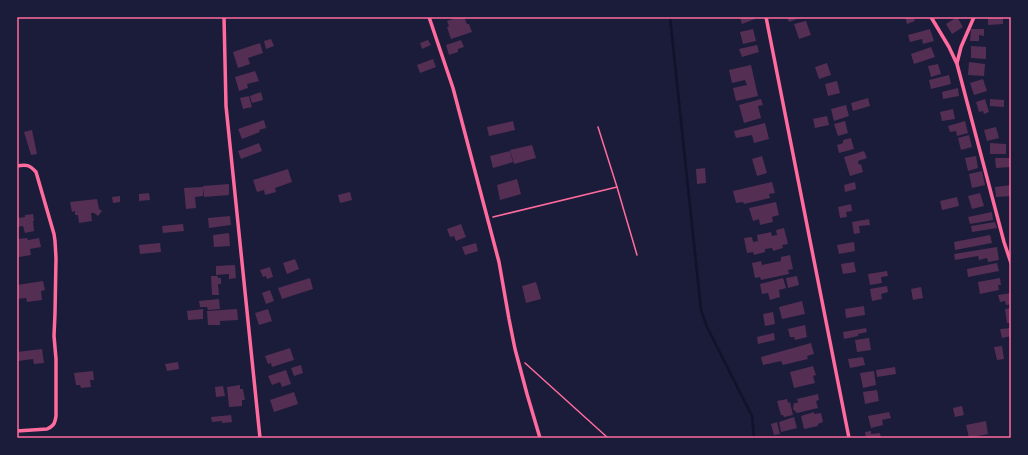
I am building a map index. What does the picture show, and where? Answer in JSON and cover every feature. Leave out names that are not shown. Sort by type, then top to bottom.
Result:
[{"type":"street","points":[[224,17],[226,106],[260,438]]},
{"type":"street","points":[[428,17],[452,88],[499,262],[517,357],[540,438]]},
{"type":"street","points":[[766,17],[849,438]]},
{"type":"street","points":[[931,17],[957,64],[1004,242],[1011,263]]},
{"type":"street","points":[[957,64],[961,47],[974,17]]},
{"type":"street","points":[[17,166],[24,165],[32,167],[36,172],[54,234],[56,258],[54,336],[56,359],[55,423],[52,427],[47,429],[17,431]]},
{"type":"path","points":[[598,128],[637,255]]},
{"type":"path","points":[[487,219],[617,187]]},
{"type":"path","points":[[517,357],[608,438]]},
{"type":"building","points":[[464,17],[472,32],[451,39],[447,27],[449,26],[447,21]]},
{"type":"building","points":[[740,17],[754,17],[755,19],[742,24]]},
{"type":"building","points":[[787,17],[802,17],[789,22]]},
{"type":"building","points":[[905,17],[917,17],[914,18],[915,21],[907,24]]},
{"type":"building","points":[[957,17],[963,27],[952,34],[946,24]]},
{"type":"building","points":[[988,17],[1003,17],[1003,24],[988,25]]},
{"type":"building","points":[[806,21],[811,35],[799,39],[794,24]]},
{"type":"building","points":[[753,29],[756,41],[743,44],[740,32]]},
{"type":"building","points":[[930,29],[934,41],[923,44],[922,39],[910,42],[908,35]]},
{"type":"building","points":[[971,29],[984,29],[984,36],[979,35],[979,41],[970,41]]},
{"type":"building","points":[[271,39],[274,46],[266,49],[264,41]]},
{"type":"building","points":[[428,40],[431,45],[422,49],[420,43]]},
{"type":"building","points":[[461,40],[464,47],[458,49],[458,52],[449,55],[446,45]]},
{"type":"building","points":[[260,43],[263,53],[248,58],[250,64],[238,68],[233,52]]},
{"type":"building","points":[[757,45],[759,52],[742,57],[739,49]]},
{"type":"building","points":[[971,46],[986,47],[986,59],[971,58]]},
{"type":"building","points":[[931,47],[935,57],[914,64],[911,54]]},
{"type":"building","points":[[433,59],[436,67],[420,73],[417,65]]},
{"type":"building","points":[[969,62],[985,64],[984,76],[968,75]]},
{"type":"building","points":[[827,63],[831,75],[819,79],[815,67]]},
{"type":"building","points":[[938,64],[941,74],[931,77],[928,66]]},
{"type":"building","points":[[751,65],[758,96],[736,101],[733,88],[747,85],[745,80],[732,83],[729,70]]},
{"type":"building","points":[[255,71],[259,81],[247,84],[248,88],[239,91],[235,77]]},
{"type":"building","points":[[949,75],[951,84],[931,89],[929,80]]},
{"type":"building","points":[[983,79],[987,91],[974,95],[970,83]]},
{"type":"building","points":[[837,81],[840,93],[828,96],[825,84]]},
{"type":"building","points":[[958,88],[959,96],[943,99],[942,92]]},
{"type":"building","points":[[261,92],[263,100],[252,103],[250,96]]},
{"type":"building","points":[[249,96],[252,107],[243,109],[240,98]]},
{"type":"building","points":[[868,98],[870,106],[853,111],[851,103]]},
{"type":"building","points":[[761,99],[763,105],[758,106],[761,118],[744,123],[739,105]]},
{"type":"building","points":[[985,99],[989,112],[984,114],[983,111],[979,112],[976,102]]},
{"type":"building","points":[[990,99],[1004,100],[1004,107],[990,106]]},
{"type":"building","points":[[846,105],[849,116],[834,121],[831,109]]},
{"type":"building","points":[[953,109],[955,119],[942,121],[940,112]]},
{"type":"building","points":[[827,116],[829,125],[815,128],[813,119]]},
{"type":"building","points":[[264,120],[266,128],[242,139],[238,129]]},
{"type":"building","points":[[513,121],[515,130],[489,136],[487,127]]},
{"type":"building","points":[[845,121],[848,133],[838,136],[834,124]]},
{"type":"building","points":[[965,121],[968,133],[957,136],[956,131],[950,132],[948,126]]},
{"type":"building","points":[[765,123],[769,139],[754,143],[752,135],[736,138],[734,131]]},
{"type":"building","points":[[996,127],[999,138],[987,141],[984,130]]},
{"type":"building","points":[[32,130],[37,154],[31,155],[24,132]]},
{"type":"building","points":[[969,135],[972,147],[961,150],[958,138]]},
{"type":"building","points":[[851,138],[854,149],[839,153],[837,145],[843,143],[843,140]]},
{"type":"building","points":[[259,143],[262,151],[241,159],[238,151]]},
{"type":"building","points":[[990,143],[1006,144],[1006,154],[990,154]]},
{"type":"building","points":[[532,145],[536,158],[514,164],[510,150]]},
{"type":"building","points":[[510,151],[513,162],[493,168],[490,156]]},
{"type":"building","points":[[864,151],[867,158],[858,161],[859,165],[861,164],[863,172],[850,176],[844,157]]},
{"type":"building","points":[[762,156],[767,173],[757,176],[752,159]]},
{"type":"building","points":[[976,156],[978,168],[968,171],[965,158]]},
{"type":"building","points":[[995,158],[1011,158],[1011,167],[996,168]]},
{"type":"building","points":[[705,168],[706,183],[697,184],[696,169]]},
{"type":"building","points":[[288,169],[292,182],[275,188],[276,192],[265,195],[264,190],[257,192],[253,180]]},
{"type":"building","points":[[982,171],[985,185],[972,188],[969,174]]},
{"type":"building","points":[[517,179],[521,194],[500,200],[497,185]]},
{"type":"building","points":[[772,182],[775,193],[769,194],[770,198],[744,204],[743,202],[736,203],[733,191]]},
{"type":"building","points":[[855,182],[856,189],[845,192],[844,185]]},
{"type":"building","points":[[229,184],[229,195],[204,197],[203,186]]},
{"type":"building","points":[[1011,185],[1011,196],[996,197],[995,187]]},
{"type":"building","points":[[203,187],[203,196],[195,197],[196,208],[186,209],[184,188]]},
{"type":"building","points":[[350,192],[352,200],[340,203],[338,195]]},
{"type":"building","points":[[149,193],[150,200],[139,201],[139,194]]},
{"type":"building","points":[[980,193],[984,206],[972,209],[968,196]]},
{"type":"building","points":[[120,196],[120,202],[113,203],[112,197]]},
{"type":"building","points":[[957,197],[959,206],[942,210],[940,201]]},
{"type":"building","points":[[97,199],[99,209],[102,211],[98,216],[91,213],[92,221],[79,223],[78,215],[75,215],[75,211],[72,212],[70,202]]},
{"type":"building","points":[[776,202],[779,215],[772,217],[773,222],[760,225],[759,219],[753,221],[749,208]]},
{"type":"building","points":[[851,204],[852,211],[846,212],[847,217],[840,218],[838,207]]},
{"type":"building","points":[[992,212],[993,220],[970,224],[968,217]]},
{"type":"building","points":[[33,214],[34,231],[25,233],[23,226],[17,227],[17,218]]},
{"type":"building","points":[[230,216],[231,225],[209,228],[208,218]]},
{"type":"building","points":[[869,219],[870,225],[859,226],[860,233],[854,234],[852,222]]},
{"type":"building","points":[[995,222],[997,228],[972,232],[971,226]]},
{"type":"building","points":[[183,224],[184,231],[163,233],[162,226]]},
{"type":"building","points":[[461,224],[466,237],[456,241],[454,236],[450,237],[447,229]]},
{"type":"building","points":[[784,228],[788,244],[782,245],[783,248],[773,251],[772,248],[765,249],[765,252],[754,255],[753,252],[747,253],[744,238],[752,237],[753,242],[758,241],[757,235],[771,232],[772,236],[777,235],[776,230]]},
{"type":"building","points":[[229,233],[230,246],[214,247],[213,235]]},
{"type":"building","points":[[990,235],[992,243],[955,250],[954,242]]},
{"type":"building","points":[[27,238],[28,240],[39,238],[41,247],[30,249],[31,255],[19,257],[17,255],[17,239]]},
{"type":"building","points":[[854,242],[855,251],[839,254],[837,245]]},
{"type":"building","points":[[160,243],[161,252],[140,254],[139,245]]},
{"type":"building","points":[[476,243],[478,251],[465,255],[462,247]]},
{"type":"building","points":[[997,247],[999,260],[988,262],[987,258],[979,260],[978,256],[955,260],[954,254]]},
{"type":"building","points":[[790,255],[793,269],[788,270],[789,274],[761,280],[760,277],[755,278],[752,263],[761,261],[762,265],[781,261],[781,257]]},
{"type":"building","points":[[295,259],[299,269],[287,274],[283,263]]},
{"type":"building","points":[[854,262],[856,272],[843,274],[841,264]]},
{"type":"building","points":[[997,263],[999,271],[968,277],[967,269]]},
{"type":"building","points":[[235,265],[236,278],[229,279],[229,274],[216,275],[216,266]]},
{"type":"building","points":[[270,267],[273,277],[267,279],[266,276],[263,277],[260,270]]},
{"type":"building","points":[[887,271],[888,276],[881,277],[882,283],[870,285],[868,274]]},
{"type":"building","points":[[211,276],[218,276],[218,278],[221,278],[221,284],[218,284],[219,295],[212,295]]},
{"type":"building","points":[[797,276],[799,285],[788,288],[786,278]]},
{"type":"building","points":[[310,278],[313,289],[282,299],[278,288]]},
{"type":"building","points":[[783,278],[786,288],[779,290],[780,297],[770,300],[768,293],[762,294],[760,284]]},
{"type":"building","points":[[1000,278],[1001,285],[998,285],[999,290],[980,294],[978,282]]},
{"type":"building","points":[[43,281],[45,290],[41,291],[42,300],[27,302],[26,298],[17,299],[17,285]]},
{"type":"building","points":[[536,282],[541,299],[526,303],[522,286]]},
{"type":"building","points":[[887,286],[888,292],[881,294],[882,299],[872,301],[870,289]]},
{"type":"building","points":[[921,287],[923,298],[913,300],[911,289]]},
{"type":"building","points":[[270,290],[274,301],[266,304],[262,293]]},
{"type":"building","points":[[1011,293],[1011,304],[1006,305],[1005,301],[1000,302],[998,295]]},
{"type":"building","points":[[219,299],[220,309],[208,310],[207,307],[200,307],[199,301]]},
{"type":"building","points":[[802,301],[805,314],[782,319],[779,307]]},
{"type":"building","points":[[864,306],[865,315],[846,318],[845,309]]},
{"type":"building","points":[[1011,308],[1011,323],[1007,323],[1005,309]]},
{"type":"building","points":[[203,309],[203,319],[188,320],[187,311]]},
{"type":"building","points":[[237,309],[238,320],[220,321],[220,325],[208,325],[207,311]]},
{"type":"building","points":[[268,309],[272,321],[259,325],[255,313]]},
{"type":"building","points":[[773,312],[775,324],[765,326],[763,314]]},
{"type":"building","points":[[805,325],[807,337],[795,340],[794,337],[790,337],[788,329]]},
{"type":"building","points":[[866,328],[867,332],[858,334],[858,336],[844,339],[843,332]]},
{"type":"building","points":[[1011,328],[1011,336],[1002,338],[1000,329]]},
{"type":"building","points":[[774,333],[775,340],[758,344],[757,337]]},
{"type":"building","points":[[869,338],[871,350],[857,352],[855,340]]},
{"type":"building","points":[[811,343],[814,354],[807,356],[808,359],[783,365],[781,361],[763,365],[761,357]]},
{"type":"building","points":[[1002,346],[1004,359],[997,360],[994,347]]},
{"type":"building","points":[[290,348],[294,360],[272,367],[271,363],[268,364],[265,356]]},
{"type":"building","points":[[42,349],[44,363],[34,364],[33,359],[18,361],[17,352]]},
{"type":"building","points":[[863,357],[865,365],[850,368],[848,359]]},
{"type":"building","points":[[178,362],[179,369],[167,371],[165,364]]},
{"type":"building","points":[[301,365],[303,373],[294,376],[291,368]]},
{"type":"building","points":[[813,366],[816,375],[813,376],[815,383],[794,388],[790,372]]},
{"type":"building","points":[[895,367],[896,374],[877,377],[876,370]]},
{"type":"building","points":[[286,370],[291,384],[282,387],[280,382],[272,385],[268,376]]},
{"type":"building","points":[[93,371],[94,380],[90,380],[91,387],[81,388],[80,385],[76,385],[74,373]]},
{"type":"building","points":[[874,371],[876,385],[863,388],[860,373]]},
{"type":"building","points":[[240,385],[240,389],[243,389],[245,400],[242,400],[242,406],[229,407],[227,387]]},
{"type":"building","points":[[223,386],[225,396],[216,397],[215,387]]},
{"type":"building","points":[[877,390],[879,401],[865,404],[863,392]]},
{"type":"building","points":[[294,392],[298,404],[274,412],[270,400]]},
{"type":"building","points":[[818,394],[819,400],[816,401],[818,408],[797,413],[793,409],[794,403],[798,403],[797,399]]},
{"type":"building","points":[[787,399],[788,403],[790,402],[793,415],[784,417],[781,415],[777,401]]},
{"type":"building","points":[[962,406],[964,415],[955,417],[953,408]]},
{"type":"building","points":[[814,412],[814,414],[821,413],[823,422],[818,424],[818,426],[804,429],[801,416]]},
{"type":"building","points":[[889,412],[891,418],[882,420],[883,425],[871,428],[868,416]]},
{"type":"building","points":[[231,415],[232,422],[212,422],[211,417]]},
{"type":"building","points":[[794,417],[797,428],[781,432],[779,422]]},
{"type":"building","points":[[986,421],[988,434],[969,438],[966,425]]},
{"type":"building","points":[[777,422],[780,434],[774,435],[771,424]]},
{"type":"building","points":[[871,431],[871,434],[880,433],[881,438],[866,438],[865,432]]},
{"type":"waterway","points":[[670,17],[701,310],[707,327],[752,416],[754,438]]}]
